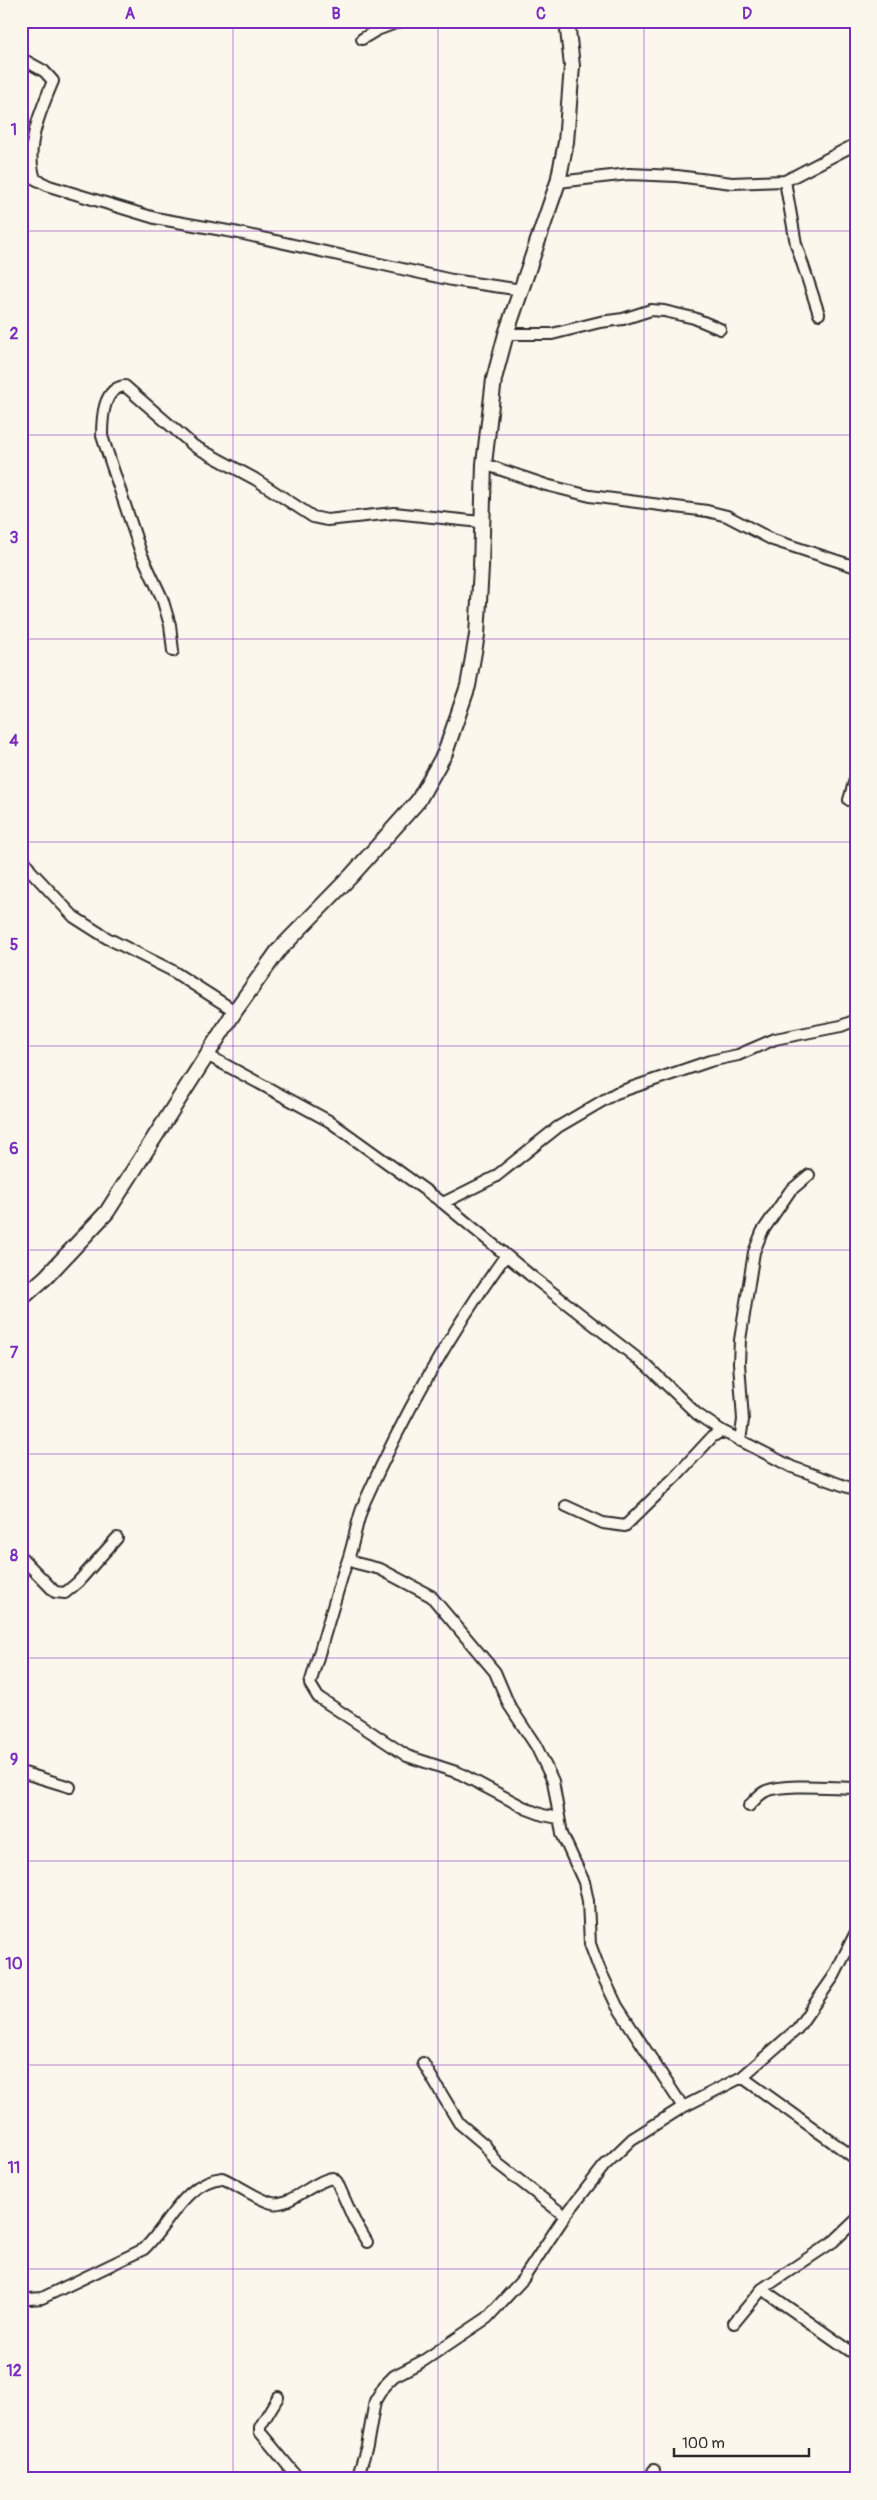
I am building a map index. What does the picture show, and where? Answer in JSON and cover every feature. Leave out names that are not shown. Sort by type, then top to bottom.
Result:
[{"type":"street","points":[[362,39],[377,30],[401,21]]},
{"type":"street","points":[[21,1299],[46,1277],[107,1212],[235,1012],[278,951],[351,876],[418,801],[445,753],[468,686],[477,635],[484,464],[494,379],[506,334],[558,182],[566,142],[572,66],[567,21]]},
{"type":"street","points":[[24,60],[51,76],[53,81],[36,124],[32,169],[35,178],[49,186],[155,218],[239,233],[452,280],[522,290]]},
{"type":"street","points":[[558,182],[629,174],[732,183],[785,181],[856,144]]},
{"type":"street","points":[[785,181],[796,244],[819,314]]},
{"type":"street","points":[[506,334],[552,334],[600,322],[623,320],[651,310],[664,310],[694,318],[720,329]]},
{"type":"street","points":[[173,650],[170,625],[162,598],[141,553],[102,436],[102,421],[107,400],[111,391],[117,387],[125,386],[194,446],[255,479],[313,517],[327,520],[394,513],[481,522]]},
{"type":"street","points":[[484,464],[546,485],[590,496],[707,511],[727,516],[773,540],[856,567]]},
{"type":"street","points":[[849,800],[856,776]]},
{"type":"street","points":[[21,854],[30,870],[74,917],[107,938],[171,970],[235,1012]]},
{"type":"street","points":[[443,1203],[489,1180],[558,1127],[616,1093],[710,1061],[738,1054],[775,1039],[840,1026],[856,1020]]},
{"type":"street","points":[[207,1055],[329,1122],[443,1203],[647,1366],[697,1414],[722,1431],[792,1467],[856,1490]]},
{"type":"street","points":[[740,1441],[743,1420],[739,1363],[740,1340],[754,1252],[762,1232],[790,1191],[809,1174]]},
{"type":"street","points":[[506,1255],[458,1326],[400,1427],[363,1506],[352,1540],[350,1559],[344,1570],[310,1684],[313,1692],[407,1756],[459,1772],[527,1809],[558,1818]]},
{"type":"street","points":[[566,1506],[603,1523],[625,1526],[675,1477],[712,1436],[722,1431]]},
{"type":"street","points":[[21,1557],[55,1592],[64,1593],[78,1582],[117,1538]]},
{"type":"street","points":[[350,1559],[356,1563],[388,1573],[431,1596],[483,1656],[494,1672],[520,1725],[547,1766],[554,1781],[558,1818],[562,1834],[584,1882],[588,1901],[590,1944],[599,1968],[617,2006],[683,2107]]},
{"type":"street","points":[[21,1772],[70,1787]]},
{"type":"street","points":[[749,1806],[768,1790],[791,1787],[856,1788]]},
{"type":"street","points":[[357,2479],[368,2446],[375,2401],[384,2386],[394,2376],[423,2361],[487,2318],[523,2279],[565,2216],[604,2166],[632,2139],[683,2107],[742,2077],[797,2029],[834,1976],[856,1932]]},
{"type":"street","points":[[423,2063],[459,2122],[485,2145],[498,2163],[565,2216]]},
{"type":"street","points":[[742,2077],[856,2159]]},
{"type":"street","points":[[21,2296],[28,2299],[42,2298],[144,2249],[157,2236],[175,2208],[193,2192],[214,2179],[222,2178],[271,2203],[281,2204],[321,2182],[333,2178],[337,2182],[354,2220],[367,2242]]},
{"type":"street","points":[[734,2323],[762,2290],[834,2241],[856,2220]]},
{"type":"street","points":[[762,2290],[856,2355]]},
{"type":"street","points":[[278,2397],[260,2427],[260,2432],[299,2479]]}]
